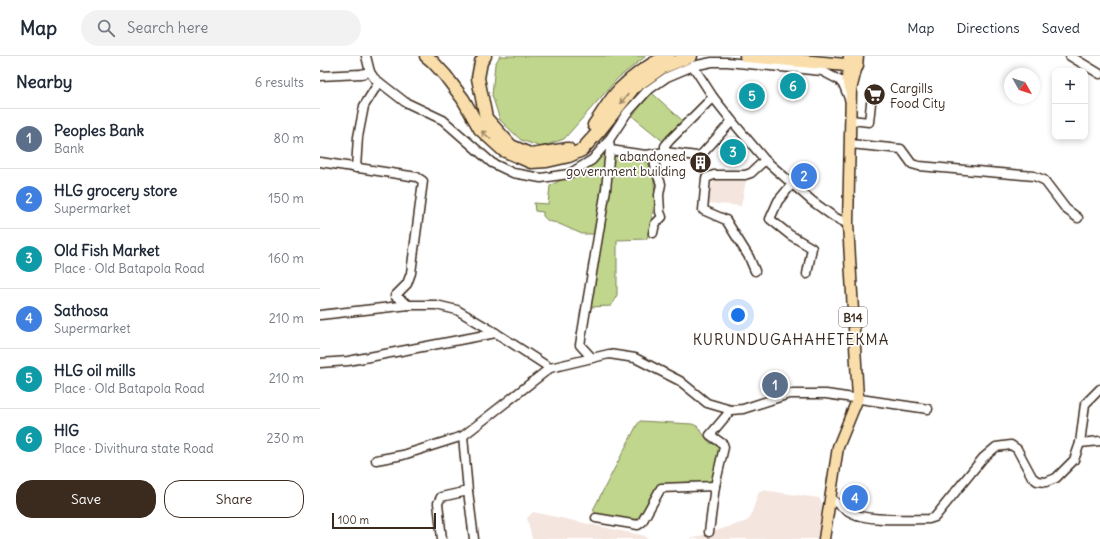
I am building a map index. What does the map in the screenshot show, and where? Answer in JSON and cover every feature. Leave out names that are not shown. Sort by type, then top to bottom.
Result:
[{"type":"highway","points":[[426,56],[445,75],[463,99],[480,129],[503,150],[531,162],[547,161],[569,156],[582,150],[634,87],[661,68],[692,61]]},
{"type":"highway","points":[[485,56],[481,62],[478,78],[486,118],[511,146],[532,155],[570,148],[583,139],[618,90],[635,76],[668,56]]},
{"type":"highway","points":[[746,56],[853,61]]},
{"type":"main road","name":"B14","points":[[824,539],[838,448],[858,398],[848,224],[853,61]]},
{"type":"street","points":[[366,56],[370,72],[374,78],[405,102],[443,120],[492,163],[513,174],[541,178],[569,174],[592,160],[609,140],[627,113],[647,90],[692,61],[727,62],[822,71],[839,80],[844,86],[851,103]]},
{"type":"street","points":[[1070,56],[1100,74]]},
{"type":"street","points":[[692,61],[713,97],[765,160],[812,202],[834,217],[848,224]]},
{"type":"street","points":[[320,76],[361,74],[370,72]]},
{"type":"street","points":[[356,168],[358,137],[364,106],[379,82]]},
{"type":"street","points":[[665,152],[665,146],[670,140],[713,97]]},
{"type":"street","points":[[850,120],[869,122],[871,103]]},
{"type":"street","points":[[610,150],[646,155],[665,152],[697,156],[702,154],[732,121]]},
{"type":"street","points":[[592,358],[580,345],[606,189],[610,150],[609,140]]},
{"type":"street","points":[[850,144],[901,149],[912,164],[919,166],[1034,176],[1044,180],[1066,209],[1078,218]]},
{"type":"street","points":[[653,154],[656,171],[661,184],[659,195],[660,212],[662,217],[655,224],[653,233]]},
{"type":"street","points":[[755,271],[749,257],[726,220],[703,210],[706,178],[714,175],[745,175],[765,160]]},
{"type":"street","points":[[320,162],[417,177],[423,181],[412,273],[407,284],[395,296],[409,305]]},
{"type":"street","points":[[792,184],[778,201],[770,219],[790,235],[812,248],[808,274]]},
{"type":"street","points":[[320,315],[409,305],[436,305],[457,310],[550,368]]},
{"type":"street","points":[[320,363],[348,361],[496,333]]},
{"type":"street","points":[[376,460],[403,455],[463,436],[550,368],[609,354],[636,358],[680,381],[707,403],[731,410],[743,410],[789,394],[826,394],[928,409]]},
{"type":"street","points":[[830,498],[848,511],[859,515],[881,518],[929,519],[936,517],[983,458],[996,447],[1011,445],[1017,449],[1032,477],[1037,481],[1046,482],[1056,478],[1074,460],[1080,443],[1085,404],[1100,389]]},
{"type":"street","points":[[709,532],[715,486],[724,447],[723,444],[710,435],[731,410]]},
{"type":"street","points":[[463,436],[474,539]]},
{"type":"street","points":[[1080,443],[1100,441]]},
{"type":"street","points":[[596,518],[638,525],[642,522],[661,488],[715,486]]},
{"type":"street","points":[[442,539],[438,503],[441,498],[468,491]]},
{"type":"shaded area","points":[[714,175],[746,181],[741,206],[708,203]]},
{"type":"shaded area","points":[[762,490],[819,498],[822,503],[818,539],[690,539],[747,521],[750,518],[758,494]]},
{"type":"shaded area","points":[[533,512],[645,536],[648,539],[532,539],[527,518]]},
{"type":"green space","points":[[500,56],[646,56],[618,78],[564,139],[541,147],[521,140],[500,120],[492,95],[495,64]]},
{"type":"green space","points":[[652,93],[684,122],[664,142],[632,116]]},
{"type":"green space","points":[[609,140],[609,161],[596,234],[582,234],[557,223],[548,221],[543,216],[543,212],[535,211],[534,203],[548,204],[550,186],[577,171]]},
{"type":"green space","points":[[613,156],[648,162],[654,180],[655,202],[647,239],[617,240],[617,295],[611,306],[590,307],[589,305]]},
{"type":"green space","points":[[640,421],[692,424],[697,426],[710,443],[720,445],[721,448],[712,482],[710,484],[660,484],[657,486],[639,517],[635,521],[596,514],[593,510]]},
{"type":"place","name":"HlG","points":[[793,86]]},
{"type":"place","name":"Cargills Food City","points":[[874,95]]},
{"type":"place","name":"HLG oil mills","points":[[752,96]]},
{"type":"place","name":"Old Fish Market","points":[[733,152]]},
{"type":"place","name":"abandoned government building","points":[[701,163]]},
{"type":"place","name":"HLG grocery store","points":[[804,176]]},
{"type":"place","name":"Peoples Bank","points":[[775,385]]},
{"type":"place","name":"Sathosa","points":[[855,498]]},
{"type":"district","name":"KURUNDUGAHAHETEKMA","points":[[791,339]]}]
